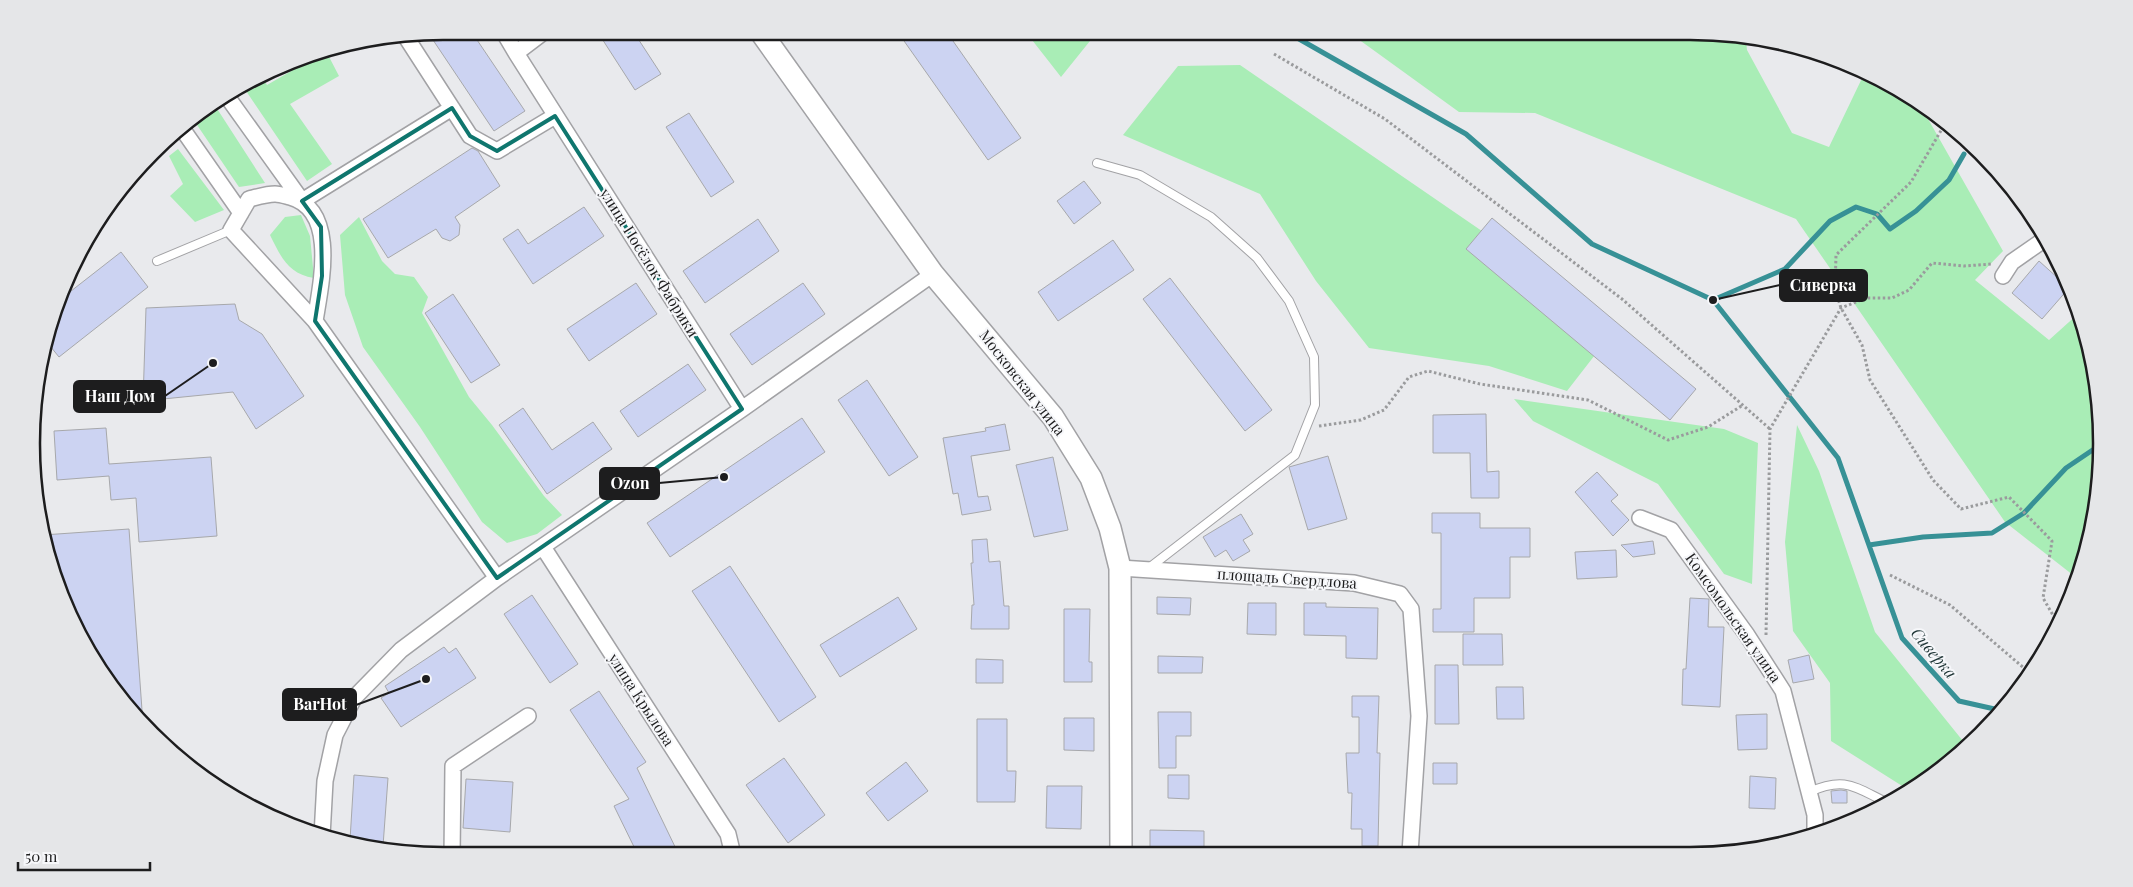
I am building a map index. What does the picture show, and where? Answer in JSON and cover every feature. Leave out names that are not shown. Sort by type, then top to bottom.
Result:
[{"type":"main road","name":"Московская улица","points":[[766,40],[933,274],[1053,417],[1091,478],[1110,528],[1120,568],[1121,847]]},
{"type":"street","name":"улица Посёлок Фабрики","points":[[509,40],[742,409]]},
{"type":"street","points":[[516,52],[533,40]]},
{"type":"street","points":[[409,42],[470,136],[497,151],[555,116]]},
{"type":"street","points":[[230,101],[302,200],[309,206],[321,227],[322,276],[315,320]]},
{"type":"street","points":[[452,108],[302,200],[276,194],[248,199],[231,230],[315,320],[497,578]]},
{"type":"street","points":[[185,133],[241,213]]},
{"type":"street","points":[[2003,276],[2012,262],[2039,242]]},
{"type":"street","points":[[322,828],[325,781],[335,734],[354,698],[400,650],[497,578],[933,274]]},
{"type":"street","name":"Комсомольская улица","points":[[1640,518],[1671,530],[1783,691],[1815,815],[1815,827]]},
{"type":"street","name":"улица Крылова","points":[[543,547],[728,834],[731,847]]},
{"type":"street","name":"площадь Свердлова","points":[[1120,568],[1354,582],[1400,594],[1411,609],[1419,716],[1410,847]]},
{"type":"street","points":[[452,847],[454,766],[528,716]]},
{"type":"lane","points":[[1097,163],[1140,175],[1211,217],[1257,258],[1289,301],[1314,357],[1315,405],[1295,455],[1148,569]]},
{"type":"lane","points":[[157,261],[231,230]]},
{"type":"lane","points":[[1809,792],[1829,783],[1846,783],[1880,799]]},
{"type":"path","points":[[1274,54],[1385,119],[1622,299],[1770,429]]},
{"type":"path","points":[[1942,129],[1910,182],[1836,255],[1835,289],[1841,308],[1862,345],[1870,380],[1933,480],[1961,509],[2009,497],[2052,541],[2043,598],[2054,616]]},
{"type":"path","points":[[1765,663],[1770,429],[1841,308],[1866,298],[1892,298],[1910,290],[1932,263],[1982,266],[2012,262]]},
{"type":"path","points":[[1306,427],[1361,420],[1384,410],[1409,377],[1428,371],[1480,384],[1588,400],[1668,440],[1708,427],[1743,405]]},
{"type":"path","points":[[1890,574],[1950,605],[2025,669]]},
{"type":"highlighted area","points":[[452,108],[470,136],[497,151],[555,116],[742,409],[497,578],[315,321],[322,276],[321,227],[302,201]]},
{"type":"green space","points":[[1032,40],[1091,40],[1061,77]]},
{"type":"green space","points":[[1359,40],[1690,40],[1742,43],[1746,44],[1747,50],[1792,133],[1829,147],[1862,79],[1891,94],[1927,117],[2003,251],[1975,280],[2049,340],[2073,318],[2090,391],[2093,444],[2090,496],[2072,574],[2005,522],[1796,219],[1535,113],[1459,112]]},
{"type":"green space","points":[[329,57],[339,76],[290,104],[332,164],[307,181],[247,92],[265,82],[267,85],[296,68]]},
{"type":"green space","points":[[1240,65],[1546,275],[1598,351],[1567,391],[1489,366],[1369,348],[1316,281],[1260,194],[1123,135],[1178,66]]},
{"type":"green space","points":[[217,109],[265,183],[239,187],[197,124]]},
{"type":"green space","points":[[178,149],[224,210],[195,222],[170,196],[183,184],[169,156]]},
{"type":"green space","points":[[301,215],[310,236],[314,278],[298,273],[286,263],[270,235],[285,217]]},
{"type":"green space","points":[[359,217],[382,261],[395,274],[414,277],[428,297],[422,313],[469,397],[544,496],[562,515],[537,534],[507,543],[482,522],[420,427],[363,347],[345,295],[340,235]]},
{"type":"green space","points":[[1514,399],[1724,429],[1758,443],[1752,584],[1724,574],[1658,484],[1533,421]]},
{"type":"green space","points":[[1797,425],[1819,471],[1875,632],[1963,741],[1935,764],[1902,786],[1831,741],[1830,683],[1793,631],[1785,542]]},
{"type":"building","points":[[433,40],[477,40],[525,111],[494,131]]},
{"type":"building","points":[[603,40],[639,40],[661,74],[635,90]]},
{"type":"building","points":[[903,40],[952,40],[1021,138],[988,160]]},
{"type":"building","points":[[689,113],[734,182],[711,197],[666,127]]},
{"type":"building","points":[[472,148],[478,151],[500,186],[455,217],[460,225],[459,235],[450,241],[442,238],[436,229],[388,258],[363,219]]},
{"type":"building","points":[[1084,181],[1101,203],[1074,224],[1057,201]]},
{"type":"building","points":[[584,207],[604,236],[533,284],[503,239],[518,229],[528,244]]},
{"type":"building","points":[[1492,218],[1696,389],[1670,420],[1466,249]]},
{"type":"building","points":[[758,219],[779,251],[705,303],[683,271]]},
{"type":"building","points":[[1113,240],[1134,270],[1058,321],[1038,292]]},
{"type":"building","points":[[121,252],[148,287],[59,357],[52,348],[61,314],[70,292]]},
{"type":"building","points":[[2039,261],[2056,277],[2064,294],[2042,319],[2012,293]]},
{"type":"building","points":[[1170,278],[1272,410],[1245,431],[1143,299]]},
{"type":"building","points":[[636,283],[657,314],[589,361],[567,329]]},
{"type":"building","points":[[803,283],[825,314],[752,365],[730,334]]},
{"type":"building","points":[[453,294],[500,365],[471,383],[425,313]]},
{"type":"building","points":[[235,304],[239,320],[262,334],[304,396],[256,429],[233,392],[143,401],[146,308]]},
{"type":"building","points":[[688,364],[706,390],[638,437],[620,411]]},
{"type":"building","points":[[867,380],[918,457],[889,476],[838,400]]},
{"type":"building","points":[[523,408],[552,450],[593,422],[612,449],[547,494],[499,425]]},
{"type":"building","points":[[1486,414],[1487,472],[1499,471],[1499,498],[1471,498],[1470,453],[1433,453],[1433,415]]},
{"type":"building","points":[[802,418],[825,452],[670,557],[647,523]]},
{"type":"building","points":[[1005,424],[1010,450],[971,456],[978,497],[988,496],[991,510],[962,515],[958,493],[953,494],[943,438],[986,431],[985,428]]},
{"type":"building","points":[[106,428],[109,464],[211,457],[217,536],[139,542],[136,498],[111,500],[109,476],[57,480],[54,431]]},
{"type":"building","points":[[1328,456],[1347,519],[1308,530],[1289,467]]},
{"type":"building","points":[[1053,457],[1068,530],[1034,537],[1016,465]]},
{"type":"building","points":[[1597,472],[1618,495],[1611,501],[1629,520],[1613,536],[1575,492]]},
{"type":"building","points":[[1432,513],[1480,513],[1480,528],[1530,528],[1530,557],[1510,557],[1510,598],[1474,598],[1474,632],[1433,632],[1433,609],[1441,609],[1441,533],[1432,533]]},
{"type":"building","points":[[1241,514],[1253,534],[1243,540],[1250,551],[1233,561],[1226,550],[1215,557],[1203,537]]},
{"type":"building","points":[[129,529],[142,712],[108,668],[82,622],[61,573],[51,534]]},
{"type":"building","points":[[987,539],[989,562],[1000,561],[1004,606],[1009,606],[1009,629],[971,629],[972,605],[974,605],[971,563],[973,563],[972,540]]},
{"type":"building","points":[[1653,541],[1655,554],[1633,557],[1621,545]]},
{"type":"building","points":[[1616,550],[1617,577],[1577,579],[1575,552]]},
{"type":"building","points":[[730,566],[816,697],[779,722],[692,591]]},
{"type":"building","points":[[532,595],[578,664],[550,683],[504,614]]},
{"type":"building","points":[[898,597],[917,629],[840,677],[820,645]]},
{"type":"building","points":[[1157,597],[1191,598],[1190,615],[1157,614]]},
{"type":"building","points":[[1690,598],[1709,599],[1708,627],[1724,627],[1720,707],[1682,705],[1683,669],[1686,669]]},
{"type":"building","points":[[1248,603],[1276,603],[1276,635],[1247,634]]},
{"type":"building","points":[[1304,603],[1326,603],[1326,607],[1378,608],[1377,659],[1346,658],[1346,636],[1304,635]]},
{"type":"building","points":[[1064,609],[1090,609],[1089,662],[1092,662],[1092,682],[1064,682]]},
{"type":"building","points":[[1463,634],[1502,634],[1503,665],[1463,665]]},
{"type":"building","points":[[444,647],[449,653],[456,648],[476,678],[401,727],[381,698],[389,693],[385,686]]},
{"type":"building","points":[[1809,655],[1814,679],[1793,683],[1788,660]]},
{"type":"building","points":[[1158,656],[1203,657],[1202,673],[1158,673]]},
{"type":"building","points":[[976,659],[1003,660],[1003,683],[976,683]]},
{"type":"building","points":[[1435,665],[1458,665],[1459,724],[1435,724]]},
{"type":"building","points":[[1496,687],[1523,687],[1524,719],[1497,719]]},
{"type":"building","points":[[599,691],[646,762],[637,768],[675,847],[634,847],[614,806],[629,799],[570,710]]},
{"type":"building","points":[[1352,696],[1379,696],[1377,753],[1380,753],[1378,846],[1362,846],[1362,829],[1351,829],[1352,793],[1348,793],[1346,753],[1359,753],[1359,717],[1352,717]]},
{"type":"building","points":[[1158,712],[1191,712],[1191,736],[1176,736],[1176,768],[1159,768]]},
{"type":"building","points":[[1767,714],[1767,749],[1738,750],[1736,715]]},
{"type":"building","points":[[1064,718],[1094,718],[1094,751],[1064,750]]},
{"type":"building","points":[[977,719],[1007,719],[1007,771],[1016,771],[1015,802],[977,802]]},
{"type":"building","points":[[784,758],[825,815],[788,843],[746,785]]},
{"type":"building","points":[[906,762],[928,791],[888,821],[866,793]]},
{"type":"building","points":[[1433,763],[1457,763],[1457,784],[1433,784]]},
{"type":"building","points":[[354,775],[388,778],[383,843],[350,836]]},
{"type":"building","points":[[1168,775],[1189,775],[1189,799],[1168,798]]},
{"type":"building","points":[[1750,776],[1776,778],[1775,809],[1749,808]]},
{"type":"building","points":[[466,779],[513,782],[510,832],[463,828]]},
{"type":"building","points":[[1047,786],[1082,786],[1081,829],[1046,828]]},
{"type":"building","points":[[1831,791],[1847,791],[1847,803],[1832,803]]},
{"type":"building","points":[[1150,830],[1204,831],[1204,847],[1150,847]]},
{"type":"waterway","name":"Сиверка","points":[[1301,40],[1466,134],[1592,244],[1713,300],[1838,458],[1902,638],[1959,701],[1994,709]]},
{"type":"waterway","points":[[1713,300],[1785,269],[1830,221],[1856,207],[1877,214],[1890,229],[1916,211],[1949,180],[1964,154]]},
{"type":"waterway","points":[[1869,545],[1923,537],[1992,533],[2024,513],[2066,468],[2093,450]]},
{"type":"place","name":"Сиверка","points":[[1713,300]]},
{"type":"place","name":"Наш Дом","points":[[213,363]]},
{"type":"place","name":"Ozon","points":[[724,477]]},
{"type":"place","name":"BarHot","points":[[426,679]]}]
